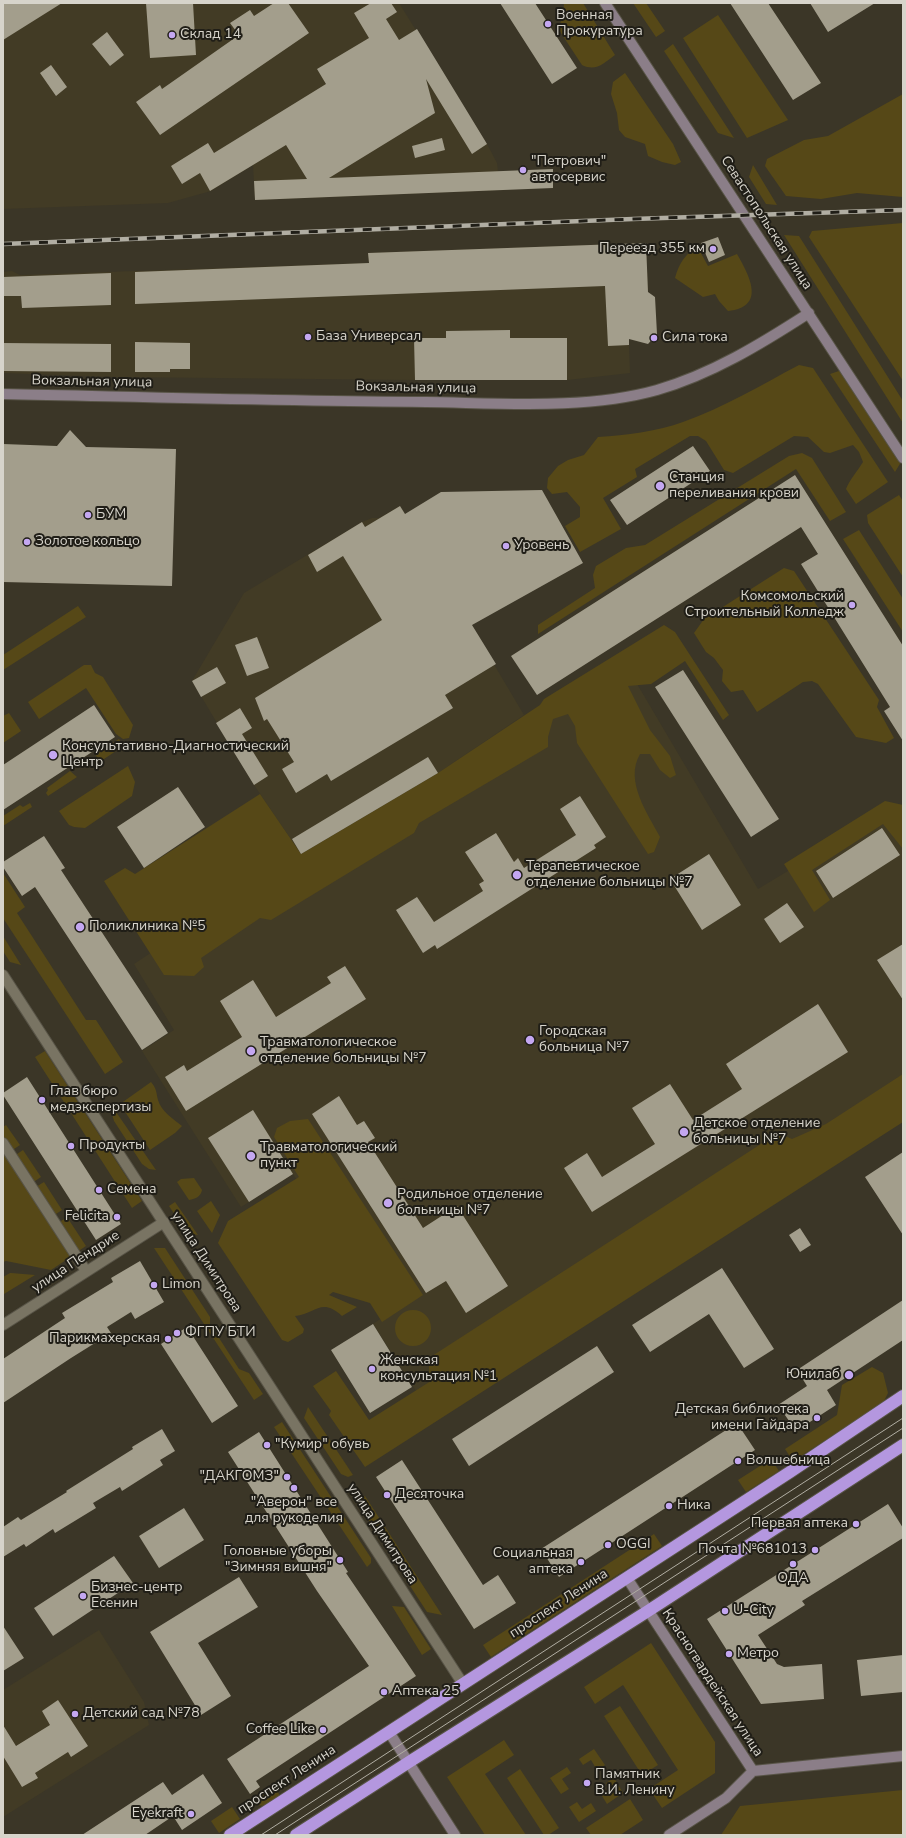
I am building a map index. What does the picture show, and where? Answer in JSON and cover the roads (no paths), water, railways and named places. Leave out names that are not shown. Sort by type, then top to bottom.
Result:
[{"type":"highway","name":"проспект Ленина","points":[[230,1835],[627,1578],[903,1396]]},
{"type":"highway","points":[[296,1835],[408,1762],[648,1611],[903,1445]]},
{"type":"street","name":"Севастопольская улица","points":[[605,3],[903,458]]},
{"type":"street","name":"Вокзальная улица","points":[[3,394],[345,401],[596,402],[659,390],[710,370],[755,347],[809,313]]},
{"type":"street","name":"улица Димитрова","points":[[3,975],[463,1684]]},
{"type":"street","points":[[3,1143],[86,1271]]},
{"type":"street","name":"улица Пендрие","points":[[3,1325],[164,1222]]},
{"type":"street","name":"Красногвардейская улица","points":[[627,1578],[753,1771]]},
{"type":"street","points":[[389,1732],[455,1835]]},
{"type":"street","name":"Красногвардейская улица","points":[[670,1835],[726,1798],[753,1771],[903,1756]]},
{"type":"tram line","points":[[261,1835],[903,1418]]},
{"type":"tram line","points":[[275,1835],[903,1428]]},
{"type":"railway","points":[[3,244],[903,210]]},
{"type":"place","name":"Военная Прокуратура","points":[[548,24]]},
{"type":"place","name":"Склад 14","points":[[172,35]]},
{"type":"place","name":"\"Петрович\" автосервис","points":[[523,170]]},
{"type":"place","name":"Переезд 355 км","points":[[713,249]]},
{"type":"place","name":"База Универсал","points":[[308,337]]},
{"type":"place","name":"Сила тока","points":[[654,338]]},
{"type":"place","name":"Станция переливания крови","points":[[660,486]]},
{"type":"place","name":"БУМ","points":[[88,515]]},
{"type":"place","name":"Золотое кольцо","points":[[27,542]]},
{"type":"place","name":"Уровень","points":[[506,546]]},
{"type":"place","name":"Комсомольский Строительный Колледж","points":[[852,605]]},
{"type":"place","name":"Консультативно-Диагностический Центр","points":[[53,755]]},
{"type":"place","name":"Терапевтическое отделение больницы №7","points":[[517,875]]},
{"type":"place","name":"Поликлиника №5","points":[[80,927]]},
{"type":"place","name":"Городская больница №7","points":[[530,1040]]},
{"type":"place","name":"Травматологическое отделение больницы №7","points":[[251,1051]]},
{"type":"place","name":"Глав бюро медэкспертизы","points":[[42,1100]]},
{"type":"place","name":"Детское отделение больницы №7","points":[[684,1132]]},
{"type":"place","name":"Продукты","points":[[71,1146]]},
{"type":"place","name":"Травматологический пункт","points":[[251,1156]]},
{"type":"place","name":"Семена","points":[[99,1190]]},
{"type":"place","name":"Родильное отделение больницы №7","points":[[388,1203]]},
{"type":"place","name":"Felicita","points":[[117,1217]]},
{"type":"place","name":"Limon","points":[[154,1285]]},
{"type":"place","name":"ФГПУ БТИ","points":[[177,1333]]},
{"type":"place","name":"Парикмахерская","points":[[168,1339]]},
{"type":"place","name":"Женская консультация №1","points":[[372,1369]]},
{"type":"place","name":"Юнилаб","points":[[849,1375]]},
{"type":"place","name":"Детская библиотека имени Гайдара","points":[[817,1418]]},
{"type":"place","name":"\"Кумир\" обувь","points":[[267,1445]]},
{"type":"place","name":"Волшебница","points":[[738,1461]]},
{"type":"place","name":"\"ДАКГОМЗ\"","points":[[287,1477]]},
{"type":"place","name":"\"Аверон\" все для рукоделия","points":[[294,1488]]},
{"type":"place","name":"Десяточка","points":[[387,1495]]},
{"type":"place","name":"Ника","points":[[669,1506]]},
{"type":"place","name":"Первая аптека","points":[[856,1524]]},
{"type":"place","name":"OGGI","points":[[608,1545]]},
{"type":"place","name":"Почта №681013","points":[[815,1550]]},
{"type":"place","name":"Головные уборы \"Зимняя вишня\"","points":[[340,1560]]},
{"type":"place","name":"Социальная аптека","points":[[581,1562]]},
{"type":"place","name":"ОДА","points":[[793,1564]]},
{"type":"place","name":"Бизнес-центр Есенин","points":[[83,1596]]},
{"type":"place","name":"U-City","points":[[725,1611]]},
{"type":"place","name":"Метро","points":[[729,1654]]},
{"type":"place","name":"Аптека 25","points":[[384,1692]]},
{"type":"place","name":"Детский сад №78","points":[[75,1714]]},
{"type":"place","name":"Coffee Like","points":[[323,1730]]},
{"type":"place","name":"Памятник В.И. Ленину","points":[[587,1783]]},
{"type":"place","name":"Eyekraft","points":[[191,1814]]}]
